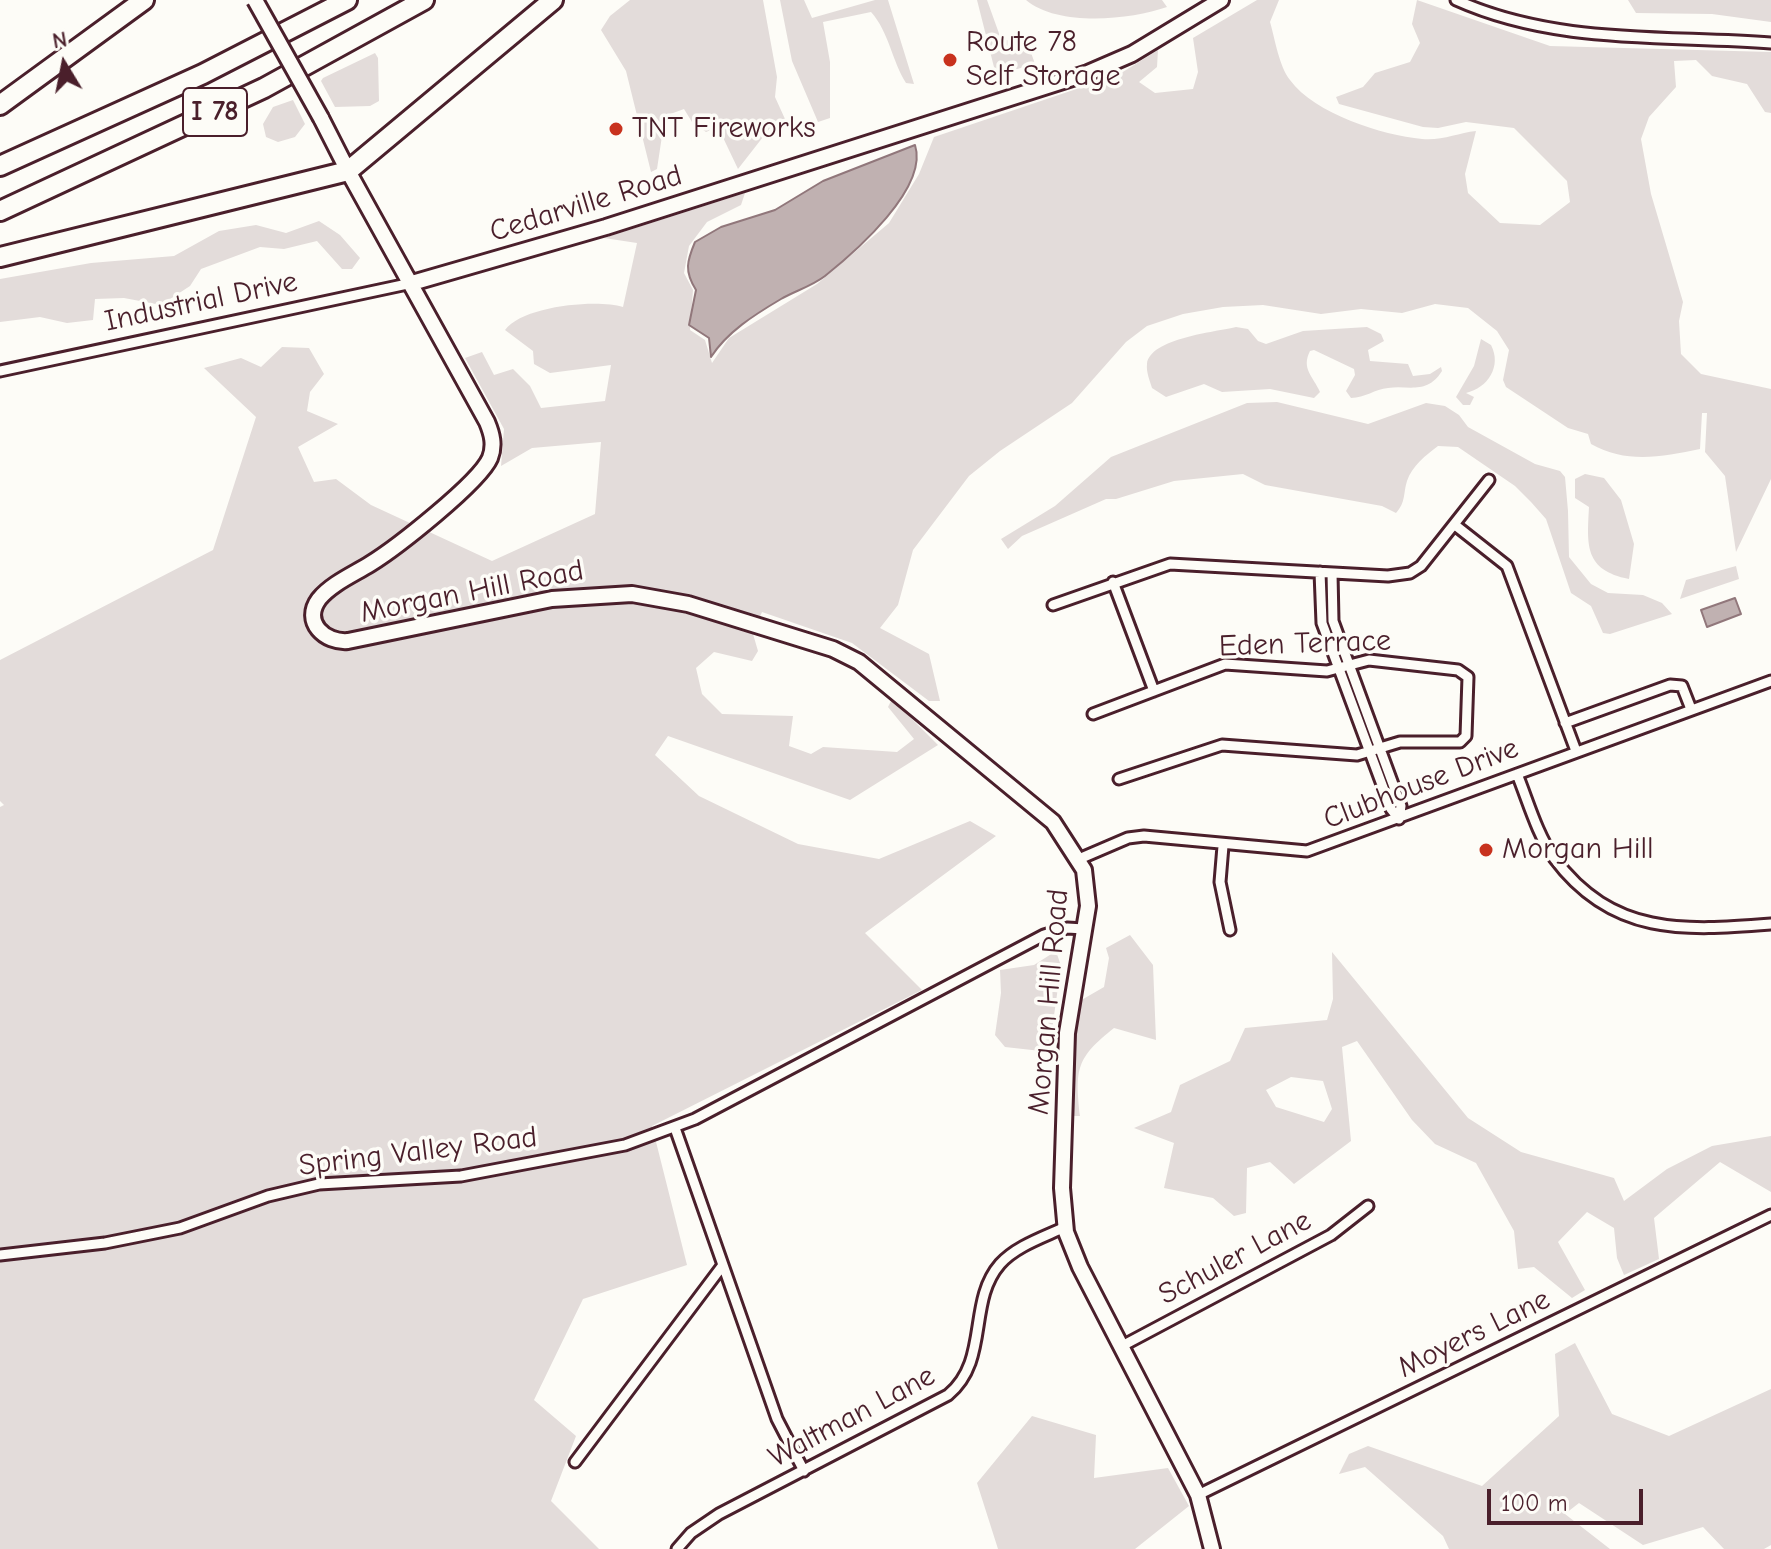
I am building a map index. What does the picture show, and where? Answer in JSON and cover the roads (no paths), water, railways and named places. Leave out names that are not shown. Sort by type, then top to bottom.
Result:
[{"type":"highway","points":[[0,105],[144,0]]},
{"type":"highway","name":"I 78","points":[[0,166],[203,74],[347,0]]},
{"type":"highway","name":"I 78","points":[[0,211],[251,94],[424,0]]},
{"type":"highway","points":[[0,257],[348,171],[553,0]]},
{"type":"main road","name":"Morgan Hill Road","points":[[255,0],[487,422],[491,452],[474,479],[389,551],[320,598],[314,619],[323,636],[332,641],[348,641],[583,595],[643,595],[688,604],[833,649],[866,667],[1053,822],[1079,859],[1088,896],[1066,1041],[1062,1188],[1065,1227],[1080,1267],[1198,1495],[1212,1549]]},
{"type":"main road","name":"Cedarville Road","points":[[412,283],[621,222],[1088,73],[1132,54],[1221,0]]},
{"type":"street","points":[[1456,0],[1541,28],[1578,34],[1771,43]]},
{"type":"street","name":"Industrial Drive","points":[[0,371],[412,283]]},
{"type":"street","points":[[1053,605],[1170,564],[1388,576],[1410,573],[1421,566],[1489,480]]},
{"type":"street","points":[[1455,525],[1507,566],[1576,751]]},
{"type":"street","points":[[1320,572],[1321,617],[1345,667]]},
{"type":"street","points":[[1332,573],[1333,621],[1345,667],[1375,750],[1401,806],[1399,819]]},
{"type":"street","points":[[1113,582],[1154,691]]},
{"type":"street","name":"Eden Terrace","points":[[1093,714],[1225,664],[1327,671],[1369,660],[1458,670],[1468,677],[1466,736],[1460,742],[1400,742],[1375,750]]},
{"type":"street","name":"Clubhouse Drive","points":[[1079,859],[1136,836],[1307,851],[1771,681]]},
{"type":"street","points":[[1565,723],[1670,685],[1682,686],[1691,709]]},
{"type":"street","points":[[1119,779],[1222,745],[1357,755],[1375,750]]},
{"type":"street","points":[[1517,774],[1553,857],[1600,904],[1652,925],[1685,930],[1771,924]]},
{"type":"street","points":[[1223,846],[1220,891],[1230,930]]},
{"type":"street","name":"Spring Valley Road","points":[[0,1255],[105,1243],[180,1228],[268,1196],[319,1184],[472,1175],[613,1149],[675,1128],[1044,935],[1067,928],[1084,929]]},
{"type":"street","points":[[675,1128],[780,1426],[804,1471]]},
{"type":"street","name":"Schuler Lane","points":[[1122,1346],[1331,1235],[1368,1206]]},
{"type":"street","name":"Moyers Lane","points":[[1198,1495],[1771,1215]]},
{"type":"street","name":"Waltman Lane","points":[[677,1549],[691,1533],[719,1514],[936,1403],[959,1386],[974,1360],[984,1298],[993,1273],[1012,1254],[1065,1227]]},
{"type":"street","points":[[575,1462],[723,1265]]},
{"type":"place","name":"Route 78 Self Storage","points":[[950,60]]},
{"type":"place","name":"TNT Fireworks","points":[[616,129]]},
{"type":"place","name":"Morgan Hill","points":[[1486,850]]}]
